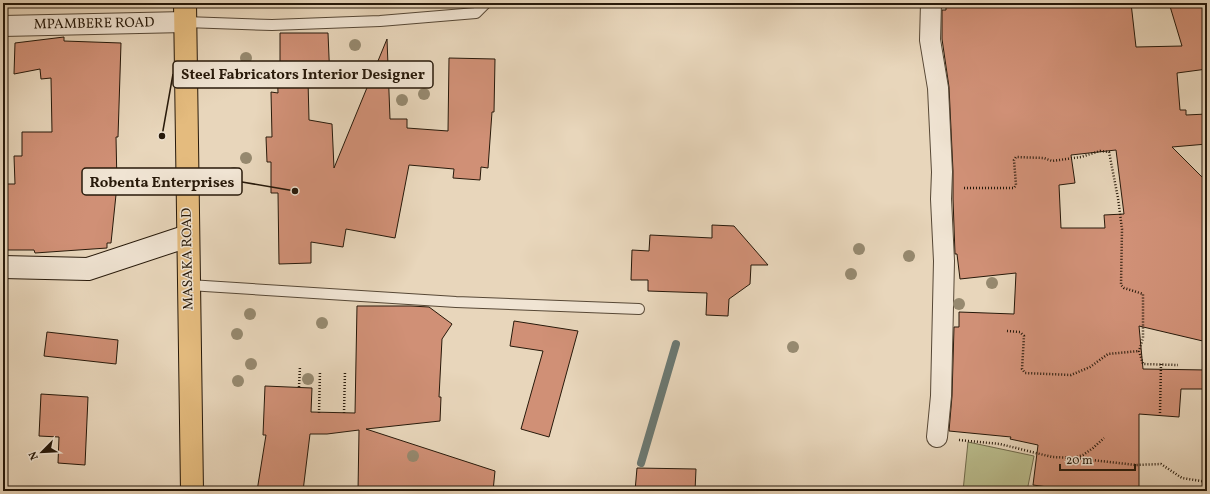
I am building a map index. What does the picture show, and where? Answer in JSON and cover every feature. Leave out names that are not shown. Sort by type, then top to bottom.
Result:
[{"type":"main road","name":"MASAKA ROAD","points":[[185,12],[192,491]]},
{"type":"street","points":[[931,3],[930,40],[938,88],[944,261],[941,396],[937,437]]},
{"type":"street","name":"MPAMBERE ROAD","points":[[3,26],[185,12]]},
{"type":"street","points":[[3,267],[88,269],[188,236]]},
{"type":"lane","points":[[185,12],[272,25],[380,21],[476,13],[486,3]]},
{"type":"lane","points":[[189,285],[456,302],[639,309]]},
{"type":"path","points":[[941,188],[1014,188],[1016,185],[1014,160],[1016,157],[1044,158],[1052,161],[1081,157],[1100,151],[1109,152],[1118,198],[1122,229],[1120,271],[1121,286],[1143,294],[1143,338],[1139,350],[1142,364],[1178,365]]},
{"type":"path","points":[[1007,331],[1020,332],[1024,336],[1022,370],[1025,373],[1071,375],[1090,368],[1108,354],[1139,350]]},
{"type":"path","points":[[1160,414],[1161,364]]},
{"type":"path","points":[[299,387],[300,366]]},
{"type":"path","points":[[319,413],[320,371]]},
{"type":"path","points":[[344,413],[345,371]]},
{"type":"path","points":[[937,437],[939,440],[963,440],[1000,444],[1052,457],[1136,465],[1161,464],[1182,478],[1207,482]]},
{"type":"path","points":[[1074,458],[1083,455],[1104,438]]},
{"type":"green space","points":[[968,442],[1034,456],[1027,491],[963,491]]},
{"type":"building","points":[[946,3],[1131,3],[1136,47],[1182,46],[1169,3],[1207,3],[1207,69],[1177,73],[1180,110],[1186,110],[1186,115],[1207,114],[1207,144],[1172,147],[1207,182],[1207,342],[1139,326],[1143,369],[1207,370],[1207,389],[1181,389],[1179,417],[1139,414],[1139,490],[1077,491],[1033,485],[1038,445],[1010,439],[1011,437],[949,431],[952,396],[954,327],[959,327],[959,312],[1014,314],[1016,273],[960,279],[957,254],[955,254],[949,87],[942,39],[942,10],[946,10]],"holes":[[[1116,150],[1124,214],[1104,215],[1105,228],[1061,228],[1059,185],[1075,183],[1071,155]]]},
{"type":"building","points":[[280,33],[328,33],[330,81],[308,80],[309,120],[332,124],[334,168],[387,39],[390,119],[407,119],[407,128],[448,131],[449,58],[495,59],[494,112],[492,112],[488,168],[481,167],[480,180],[453,178],[454,169],[409,165],[395,238],[346,229],[343,247],[311,242],[311,263],[279,264],[278,193],[271,193],[271,162],[267,162],[266,137],[272,137],[271,92],[278,93],[277,64],[280,64]]},
{"type":"building","points":[[64,37],[64,41],[121,43],[118,137],[116,137],[117,185],[111,243],[107,243],[107,248],[35,253],[34,250],[4,250],[3,231],[5,184],[15,184],[14,156],[22,156],[22,132],[52,132],[51,78],[41,79],[40,69],[14,74],[15,43]]},
{"type":"building","points":[[712,225],[734,226],[768,265],[751,265],[750,284],[729,299],[728,316],[706,315],[707,293],[648,291],[648,280],[631,280],[632,250],[649,251],[650,235],[712,238]]},
{"type":"building","points":[[357,306],[429,307],[452,324],[442,339],[439,397],[441,397],[440,421],[366,429],[495,471],[493,491],[358,491],[359,430],[327,434],[310,434],[303,491],[257,491],[266,435],[263,435],[265,386],[312,388],[311,412],[355,413]]},
{"type":"building","points":[[514,321],[578,331],[549,437],[521,429],[543,351],[510,346]]},
{"type":"building","points":[[47,332],[118,340],[116,364],[44,356]]},
{"type":"building","points":[[41,394],[88,397],[85,465],[58,463],[59,437],[39,436]]},
{"type":"building","points":[[637,468],[696,469],[695,491],[635,491]]},
{"type":"waterway","points":[[641,463],[676,344]]},
{"type":"place","name":"Steel Fabricators Interior Designer","points":[[162,136]]},
{"type":"place","name":"Robenta Enterprises","points":[[295,191]]}]
